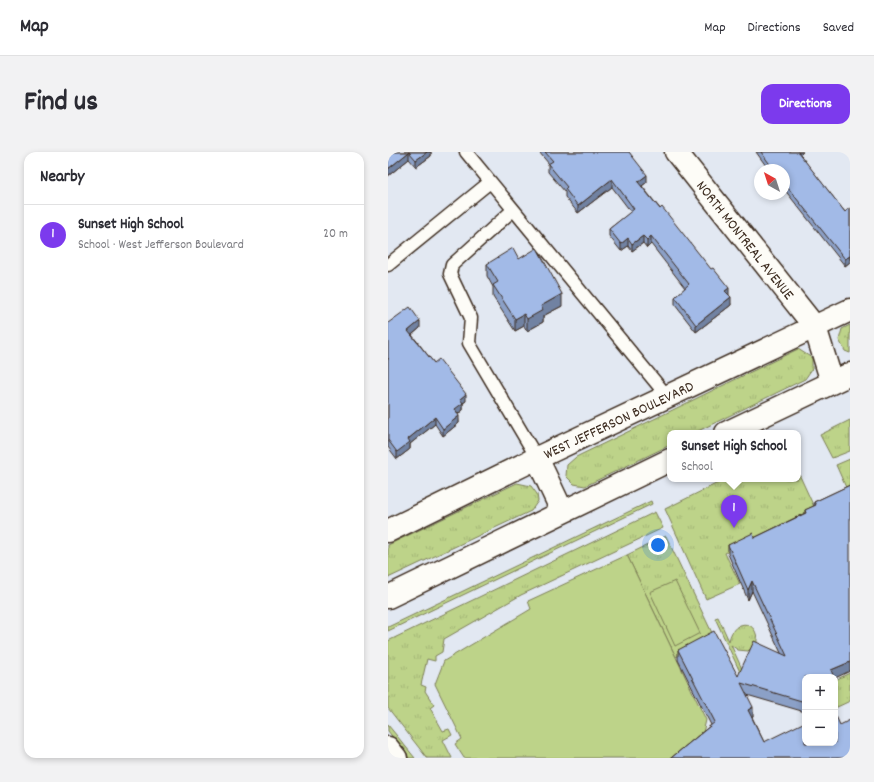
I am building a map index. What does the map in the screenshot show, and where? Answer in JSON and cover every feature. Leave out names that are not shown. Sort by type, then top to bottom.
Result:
[{"type":"main road","name":"NORTH MONTREAL AVENUE","points":[[676,152],[815,327]]},
{"type":"main road","name":"WEST JEFFERSON BOULEVARD","points":[[388,531],[537,458],[850,310]]},
{"type":"main road","points":[[732,430],[841,378],[815,327]]},
{"type":"main road","points":[[537,458],[562,511]]},
{"type":"main road","points":[[388,597],[562,511],[667,461]]},
{"type":"main road","points":[[388,748],[396,758]]},
{"type":"lane","points":[[466,152],[667,396]]},
{"type":"lane","points":[[388,265],[490,182]]},
{"type":"lane","points":[[513,210],[452,265],[450,274],[471,318],[469,344],[537,458]]},
{"type":"green space","points":[[850,325],[850,353],[845,351],[839,340],[842,329]]},
{"type":"green space","points":[[798,349],[812,358],[812,369],[805,379],[700,430],[667,430],[667,446],[585,486],[574,484],[566,476],[567,465],[576,457]]},
{"type":"green space","points":[[850,420],[850,451],[832,458],[820,435]]},
{"type":"green space","points":[[850,459],[850,491],[848,492],[836,465]]},
{"type":"green space","points":[[801,479],[815,509],[725,553],[740,584],[706,599],[665,509],[720,482],[801,482]]},
{"type":"green space","points":[[517,483],[531,486],[537,494],[538,501],[531,511],[388,578],[388,545]]},
{"type":"green space","points":[[651,501],[652,504],[388,631],[388,627]]},
{"type":"green space","points":[[655,512],[663,528],[521,595],[444,639],[442,652],[435,656],[435,661],[427,659],[421,685],[426,687],[425,691],[434,705],[430,708],[443,731],[449,729],[452,735],[443,740],[452,758],[427,758],[388,708],[388,641]]},
{"type":"green space","points":[[666,536],[714,637],[676,657],[627,555]]},
{"type":"green space","points":[[627,555],[706,720],[701,741],[679,758],[464,758],[455,744],[462,739],[435,684],[444,661],[531,609],[528,601]]},
{"type":"green space","points":[[675,581],[700,633],[675,646],[650,592]]},
{"type":"green space","points":[[718,617],[729,641],[731,633],[740,625],[745,624],[754,629],[757,642],[748,651],[738,650],[731,645],[743,671],[740,672],[715,618]]},
{"type":"green space","points":[[850,673],[850,701],[838,707],[838,679]]},
{"type":"green space","points":[[388,725],[415,758],[409,758],[388,731]]},
{"type":"building","points":[[388,152],[409,152],[388,169]]},
{"type":"building","points":[[409,152],[427,152],[416,160]]},
{"type":"building","points":[[545,152],[629,152],[647,175],[638,182],[660,209],[662,207],[711,269],[713,268],[729,288],[725,291],[731,297],[696,325],[675,297],[689,284],[651,236],[647,240],[643,236],[632,244],[628,238],[621,244],[609,229],[634,209],[612,179],[578,206],[565,189],[567,187],[548,164],[553,161]]},
{"type":"building","points":[[761,152],[798,152],[845,212],[850,208],[850,256],[845,259],[790,190],[790,164],[770,164]]},
{"type":"building","points":[[513,248],[519,259],[537,248],[562,294],[541,306],[543,310],[527,319],[524,314],[515,319],[493,285],[498,282],[487,264]]},
{"type":"building","points":[[410,307],[420,321],[408,331],[434,363],[439,359],[466,394],[460,399],[463,403],[455,409],[459,416],[443,429],[435,417],[408,439],[410,442],[397,452],[388,440],[388,323]]},
{"type":"building","points":[[850,485],[850,662],[831,670],[833,674],[802,674],[802,701],[741,683],[753,707],[748,710],[764,742],[802,723],[802,746],[838,746],[838,720],[840,725],[850,720],[850,758],[671,758],[715,722],[678,650],[714,631],[738,676],[754,641],[787,656],[752,581],[748,590],[728,545],[753,533],[754,538],[806,513],[805,510],[816,505],[814,502]]},
{"type":"place","name":"Sunset High School","points":[[734,528]]}]
